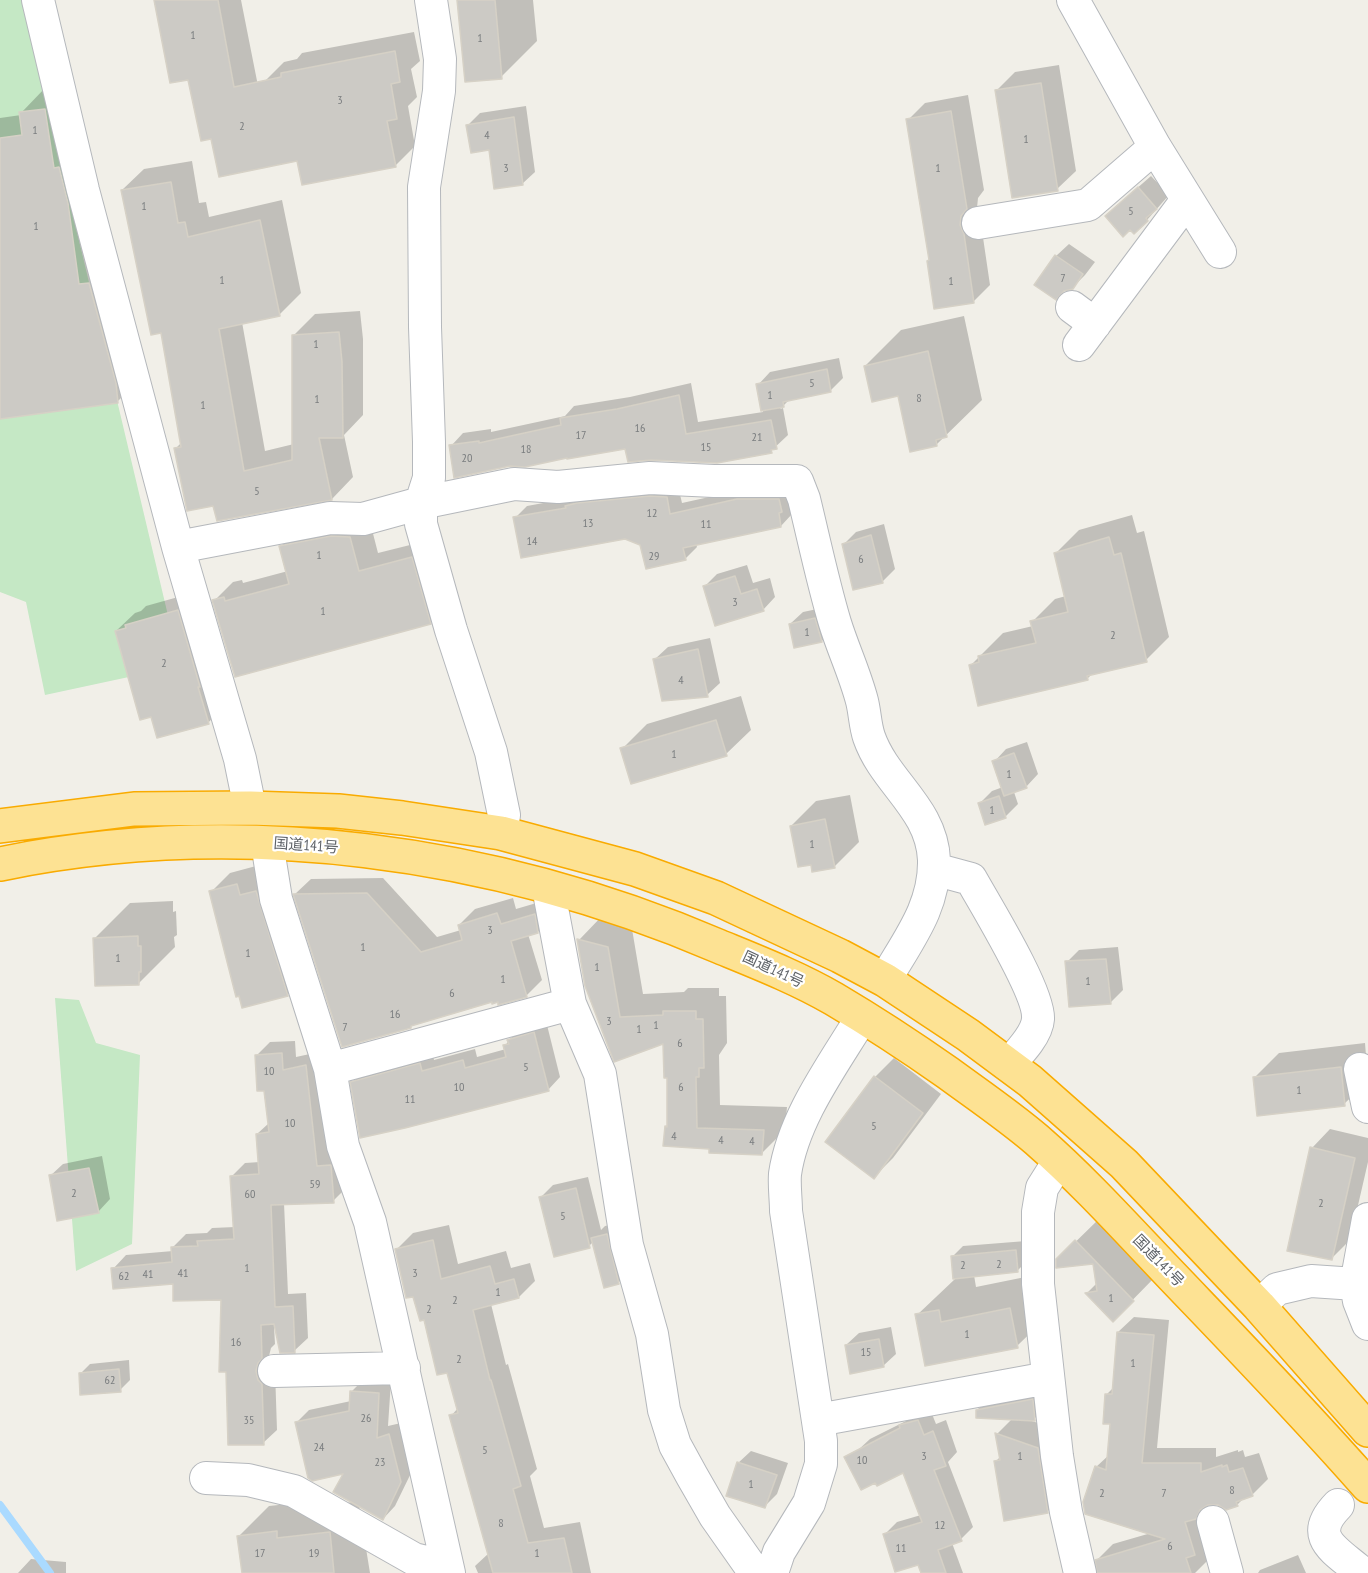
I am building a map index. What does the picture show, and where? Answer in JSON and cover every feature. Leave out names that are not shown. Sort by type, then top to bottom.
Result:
[{"type":"highway","points":[[0,826],[134,809],[250,808],[348,812],[501,833],[635,869],[716,898],[840,956],[885,980],[1030,1081],[1124,1164],[1259,1306],[1368,1430]]},
{"type":"highway","name":"国道141号","points":[[0,864],[38,856],[179,843],[267,843],[352,849],[411,857],[487,871],[603,902],[673,927],[831,998],[905,1044],[1037,1140],[1214,1319],[1368,1486]]},
{"type":"street","points":[[38,0],[83,190],[178,548],[240,759],[250,808]]},
{"type":"street","points":[[431,0],[440,69],[439,91],[424,187],[424,327],[429,478],[421,503],[421,524],[491,752],[504,815],[501,833]]},
{"type":"street","points":[[1073,0],[1155,147],[1220,252]]},
{"type":"street","points":[[978,223],[1088,205],[1155,147]]},
{"type":"street","points":[[1082,325],[1187,200]]},
{"type":"street","points":[[178,548],[330,518],[363,519],[421,503],[514,484],[558,487],[650,478],[714,482],[797,481],[804,499],[835,622],[862,701],[868,735],[881,764],[918,810],[929,833],[934,857],[933,882],[927,907],[885,980]]},
{"type":"street","points":[[267,843],[276,899],[330,1069],[343,1146],[370,1222],[448,1570]]},
{"type":"street","points":[[934,869],[971,879],[1033,991],[1039,1020],[1030,1040],[1008,1065]]},
{"type":"street","points":[[548,886],[570,1004],[600,1074],[627,1245],[652,1334],[664,1410],[675,1445],[692,1476],[715,1516],[755,1573]]},
{"type":"street","points":[[330,1069],[570,1004]]},
{"type":"street","points":[[772,1573],[779,1552],[809,1503],[821,1464],[821,1441],[786,1211],[785,1176],[801,1121],[862,1017]]},
{"type":"street","points":[[1360,1070],[1368,1107]]},
{"type":"street","points":[[1059,1161],[1042,1188],[1038,1212],[1038,1284],[1065,1512],[1080,1573]]},
{"type":"street","points":[[1368,1219],[1356,1284],[1359,1301],[1368,1324]]},
{"type":"street","points":[[1259,1306],[1277,1289],[1288,1286],[1311,1281],[1356,1284]]},
{"type":"street","points":[[274,1371],[404,1368]]},
{"type":"street","points":[[818,1420],[1048,1378]]},
{"type":"street","points":[[206,1478],[248,1480],[294,1491],[414,1559],[448,1570]]},
{"type":"street","points":[[1338,1505],[1328,1515],[1323,1529],[1324,1538],[1362,1573]]},
{"type":"street","points":[[1213,1522],[1227,1573]]},
{"type":"green space","points":[[0,0],[22,0],[180,666],[45,695],[26,602],[0,592]]},
{"type":"green space","points":[[55,998],[79,1000],[96,1043],[140,1055],[132,1244],[76,1271]]},
{"type":"building","points":[[154,0],[218,0],[234,87],[281,77],[281,73],[395,51],[400,82],[391,84],[397,119],[387,121],[396,167],[302,185],[297,161],[219,177],[211,139],[201,141],[188,80],[170,83]]},
{"type":"building","points":[[457,0],[495,0],[502,79],[465,82]]},
{"type":"building","points":[[1041,83],[1058,191],[1012,198],[995,90]]},
{"type":"building","points":[[45,109],[54,168],[59,167],[68,203],[79,284],[89,283],[116,383],[118,403],[0,419],[0,138],[22,135],[19,112]]},
{"type":"building","points":[[951,111],[967,209],[961,216],[960,225],[964,234],[974,303],[934,309],[927,261],[929,260],[906,119]]},
{"type":"building","points":[[514,117],[523,185],[494,189],[489,150],[471,153],[466,125]]},
{"type":"building","points":[[171,182],[178,223],[185,222],[188,237],[260,220],[280,316],[219,329],[244,471],[292,460],[292,335],[339,332],[342,362],[343,438],[319,438],[332,500],[217,521],[213,506],[187,511],[174,448],[181,447],[161,333],[151,335],[121,190]]},
{"type":"building","points":[[1138,187],[1157,209],[1146,218],[1148,221],[1134,234],[1130,230],[1123,237],[1105,216]]},
{"type":"building","points":[[1055,255],[1083,274],[1073,289],[1064,291],[1056,300],[1034,285]]},
{"type":"building","points":[[928,351],[947,437],[936,440],[937,446],[910,452],[898,396],[872,402],[864,366]]},
{"type":"building","points":[[827,369],[831,392],[783,402],[784,407],[761,411],[756,384]]},
{"type":"building","points":[[679,395],[686,434],[771,420],[777,449],[771,450],[772,453],[717,463],[651,460],[628,462],[625,449],[525,467],[510,466],[454,478],[449,445],[479,441],[479,443],[561,425],[560,418],[617,409]]},
{"type":"building","points":[[650,496],[667,497],[670,514],[737,499],[779,499],[782,512],[779,513],[781,527],[683,548],[686,560],[646,569],[640,545],[625,539],[521,558],[513,517],[566,508],[565,506],[577,503]]},
{"type":"building","points":[[871,535],[883,583],[853,590],[842,544]]},
{"type":"building","points":[[331,536],[350,537],[359,571],[412,557],[431,624],[235,677],[212,600],[224,597],[225,601],[289,584],[279,546]]},
{"type":"building","points":[[1109,537],[1114,555],[1121,553],[1147,662],[1087,676],[1088,680],[978,706],[969,665],[979,662],[978,656],[1036,643],[1030,621],[1068,612],[1054,553]]},
{"type":"building","points":[[735,576],[741,594],[757,589],[764,611],[715,626],[703,586]]},
{"type":"building","points":[[178,610],[209,724],[157,738],[151,717],[140,720],[115,631],[126,628],[125,625]]},
{"type":"building","points":[[815,618],[822,642],[794,648],[789,624]]},
{"type":"building","points":[[698,649],[708,697],[662,701],[653,659]]},
{"type":"building","points":[[716,720],[727,756],[631,784],[620,748]]},
{"type":"building","points":[[1014,753],[1027,788],[1004,796],[992,761]]},
{"type":"building","points":[[999,796],[1006,818],[985,825],[978,803]]},
{"type":"building","points":[[825,819],[835,868],[812,872],[811,865],[798,867],[790,826]]},
{"type":"building","points":[[237,884],[240,895],[256,891],[288,996],[242,1008],[239,996],[236,997],[209,891]]},
{"type":"building","points":[[367,893],[421,952],[462,940],[458,925],[497,913],[501,924],[535,914],[538,933],[511,941],[527,997],[498,1005],[498,1002],[492,1004],[492,1002],[342,1047],[293,894]]},
{"type":"building","points":[[138,936],[138,946],[141,946],[139,985],[95,986],[93,938]]},
{"type":"building","points":[[577,939],[608,947],[620,1017],[663,1015],[663,1011],[696,1011],[696,1019],[703,1019],[704,1068],[699,1068],[699,1077],[696,1077],[697,1128],[764,1130],[762,1155],[709,1153],[709,1149],[663,1146],[665,1126],[667,1127],[667,1078],[664,1078],[663,1044],[614,1062],[585,986]]},
{"type":"building","points":[[1106,959],[1111,1004],[1069,1007],[1065,961]]},
{"type":"building","points":[[534,1032],[549,1091],[360,1138],[350,1082],[420,1063],[422,1071],[463,1060],[465,1068],[506,1057],[503,1045],[509,1044],[507,1040]]},
{"type":"building","points":[[282,1053],[283,1070],[306,1065],[317,1166],[331,1165],[334,1203],[271,1205],[275,1307],[293,1306],[295,1353],[280,1353],[274,1324],[261,1325],[262,1359],[256,1371],[258,1380],[262,1384],[264,1445],[228,1445],[226,1372],[219,1372],[221,1300],[173,1301],[173,1284],[113,1289],[111,1268],[172,1262],[171,1247],[198,1246],[197,1241],[234,1239],[230,1176],[259,1174],[256,1134],[269,1132],[264,1091],[257,1091],[255,1055]]},
{"type":"building","points":[[1341,1067],[1345,1106],[1257,1116],[1253,1077]]},
{"type":"building","points":[[874,1076],[923,1113],[874,1179],[825,1142]]},
{"type":"building","points":[[1310,1147],[1355,1158],[1332,1260],[1287,1251]]},
{"type":"building","points":[[89,1168],[99,1213],[57,1221],[49,1175]]},
{"type":"building","points":[[576,1188],[590,1248],[554,1257],[539,1197]]},
{"type":"building","points":[[607,1234],[619,1284],[604,1288],[591,1238]]},
{"type":"building","points":[[433,1240],[441,1279],[490,1266],[495,1284],[514,1279],[519,1298],[473,1310],[490,1380],[521,1486],[513,1489],[528,1543],[564,1538],[572,1573],[493,1573],[449,1415],[458,1413],[447,1373],[437,1375],[424,1320],[420,1321],[413,1297],[406,1298],[395,1249]]},
{"type":"building","points":[[1075,1240],[1134,1301],[1113,1322],[1085,1293],[1097,1291],[1093,1264],[1056,1268],[1056,1259]]},
{"type":"building","points":[[1016,1250],[1018,1272],[953,1279],[951,1256]]},
{"type":"building","points":[[1010,1308],[1018,1348],[925,1366],[915,1314],[939,1310],[941,1322]]},
{"type":"building","points":[[1117,1332],[1154,1335],[1142,1463],[1201,1463],[1201,1472],[1222,1465],[1222,1467],[1227,1465],[1229,1472],[1243,1468],[1253,1496],[1236,1502],[1238,1506],[1226,1510],[1218,1505],[1208,1505],[1200,1510],[1196,1519],[1185,1522],[1195,1555],[1186,1558],[1191,1573],[1097,1573],[1095,1560],[1165,1539],[1085,1514],[1083,1502],[1095,1466],[1106,1470],[1110,1424],[1103,1424],[1105,1394],[1112,1394]]},
{"type":"building","points":[[879,1339],[884,1367],[850,1374],[845,1345]]},
{"type":"building","points":[[119,1369],[121,1392],[80,1395],[79,1373]]},
{"type":"building","points":[[350,1391],[379,1393],[377,1438],[389,1434],[401,1482],[383,1520],[333,1492],[343,1474],[312,1481],[308,1478],[295,1422],[349,1411]]},
{"type":"building","points":[[1033,1399],[1035,1421],[976,1418],[976,1410]]},
{"type":"building","points":[[918,1420],[924,1435],[933,1431],[946,1466],[934,1470],[962,1541],[938,1550],[946,1573],[921,1573],[918,1565],[895,1572],[883,1534],[922,1522],[903,1473],[877,1486],[875,1483],[861,1490],[844,1457],[900,1428],[899,1425]]},
{"type":"building","points":[[995,1433],[1038,1448],[1048,1513],[1004,1521],[994,1461],[1000,1460]]},
{"type":"building","points":[[737,1462],[777,1475],[765,1508],[726,1496]]},
{"type":"building","points":[[277,1531],[277,1538],[330,1532],[334,1573],[242,1573],[237,1536]]},
{"type":"waterway","points":[[0,1505],[50,1573]]}]
